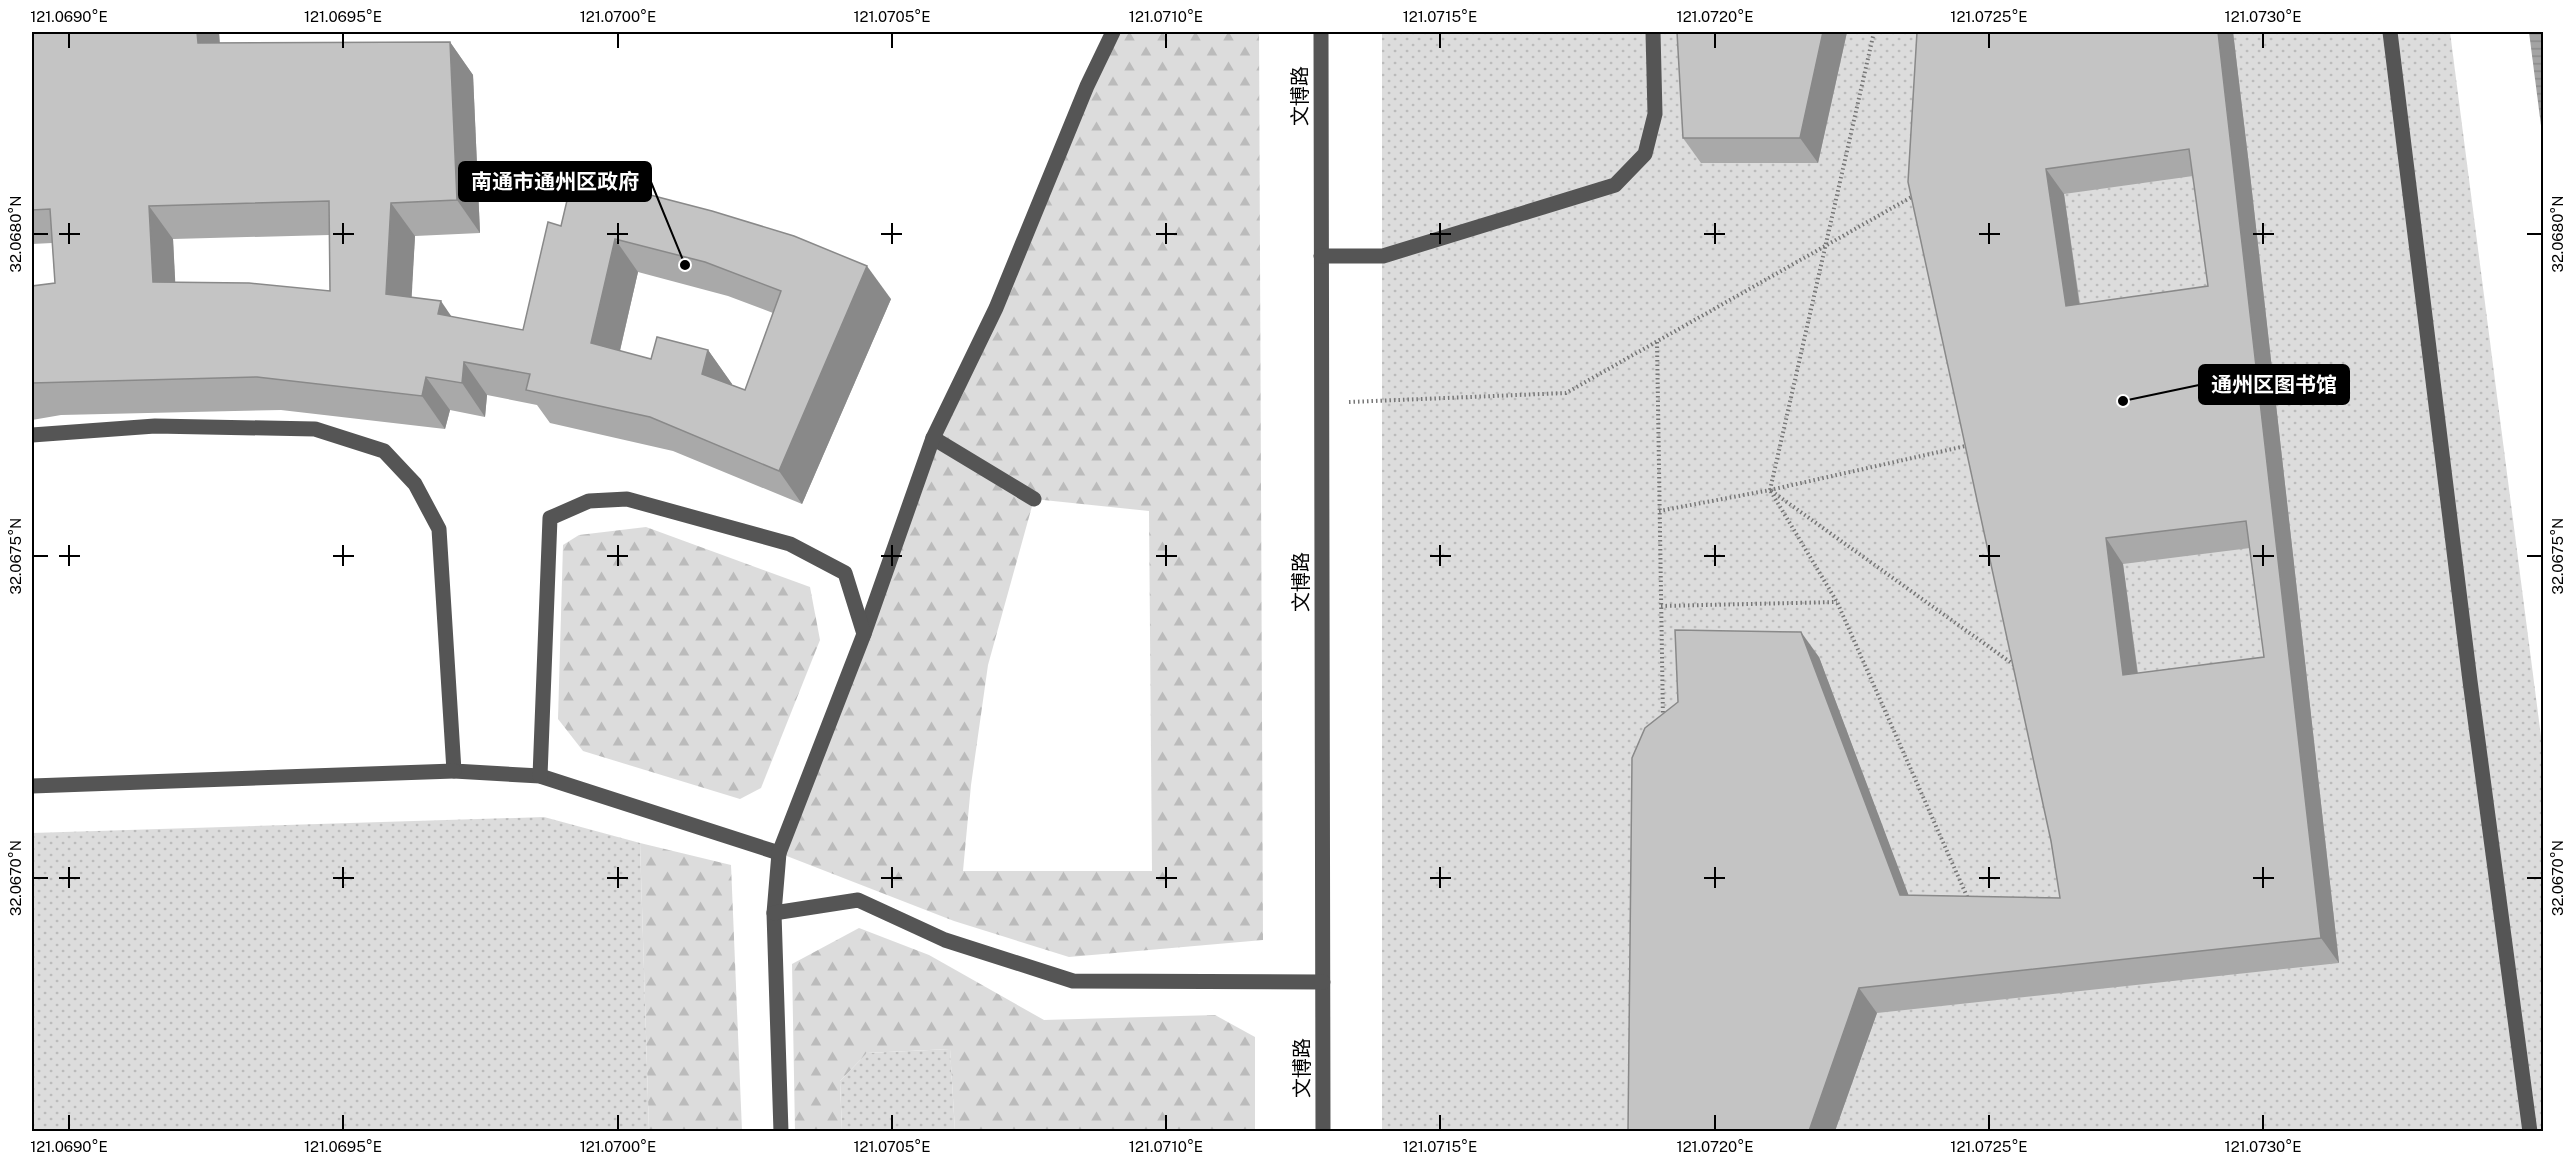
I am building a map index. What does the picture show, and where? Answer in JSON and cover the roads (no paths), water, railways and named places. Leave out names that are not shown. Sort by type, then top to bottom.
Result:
[{"type":"street","points":[[781,1131],[774,913],[779,854],[864,634],[933,438],[996,308],[1087,86],[1113,32]]},
{"type":"street","name":"文博路","points":[[1321,32],[1323,1131]]},
{"type":"street","points":[[1322,256],[1383,256],[1616,185],[1645,154],[1653,124],[1655,114],[1653,32]]},
{"type":"street","points":[[2390,32],[2470,681],[2530,1131]]},
{"type":"street","points":[[32,435],[155,426],[315,429],[384,451],[415,484],[439,529],[454,771]]},
{"type":"street","points":[[933,438],[1034,499]]},
{"type":"street","points":[[540,776],[550,518],[579,505],[589,501],[627,499],[790,544],[845,573],[864,634]]},
{"type":"street","points":[[32,786],[454,771],[540,776],[779,854]]},
{"type":"street","points":[[774,913],[858,900],[945,940],[1073,981],[1323,982]]},
{"type":"place","name":"南通市通州区政府","points":[[685,265]]},
{"type":"place","name":"通州区图书馆","points":[[2123,401]]}]
